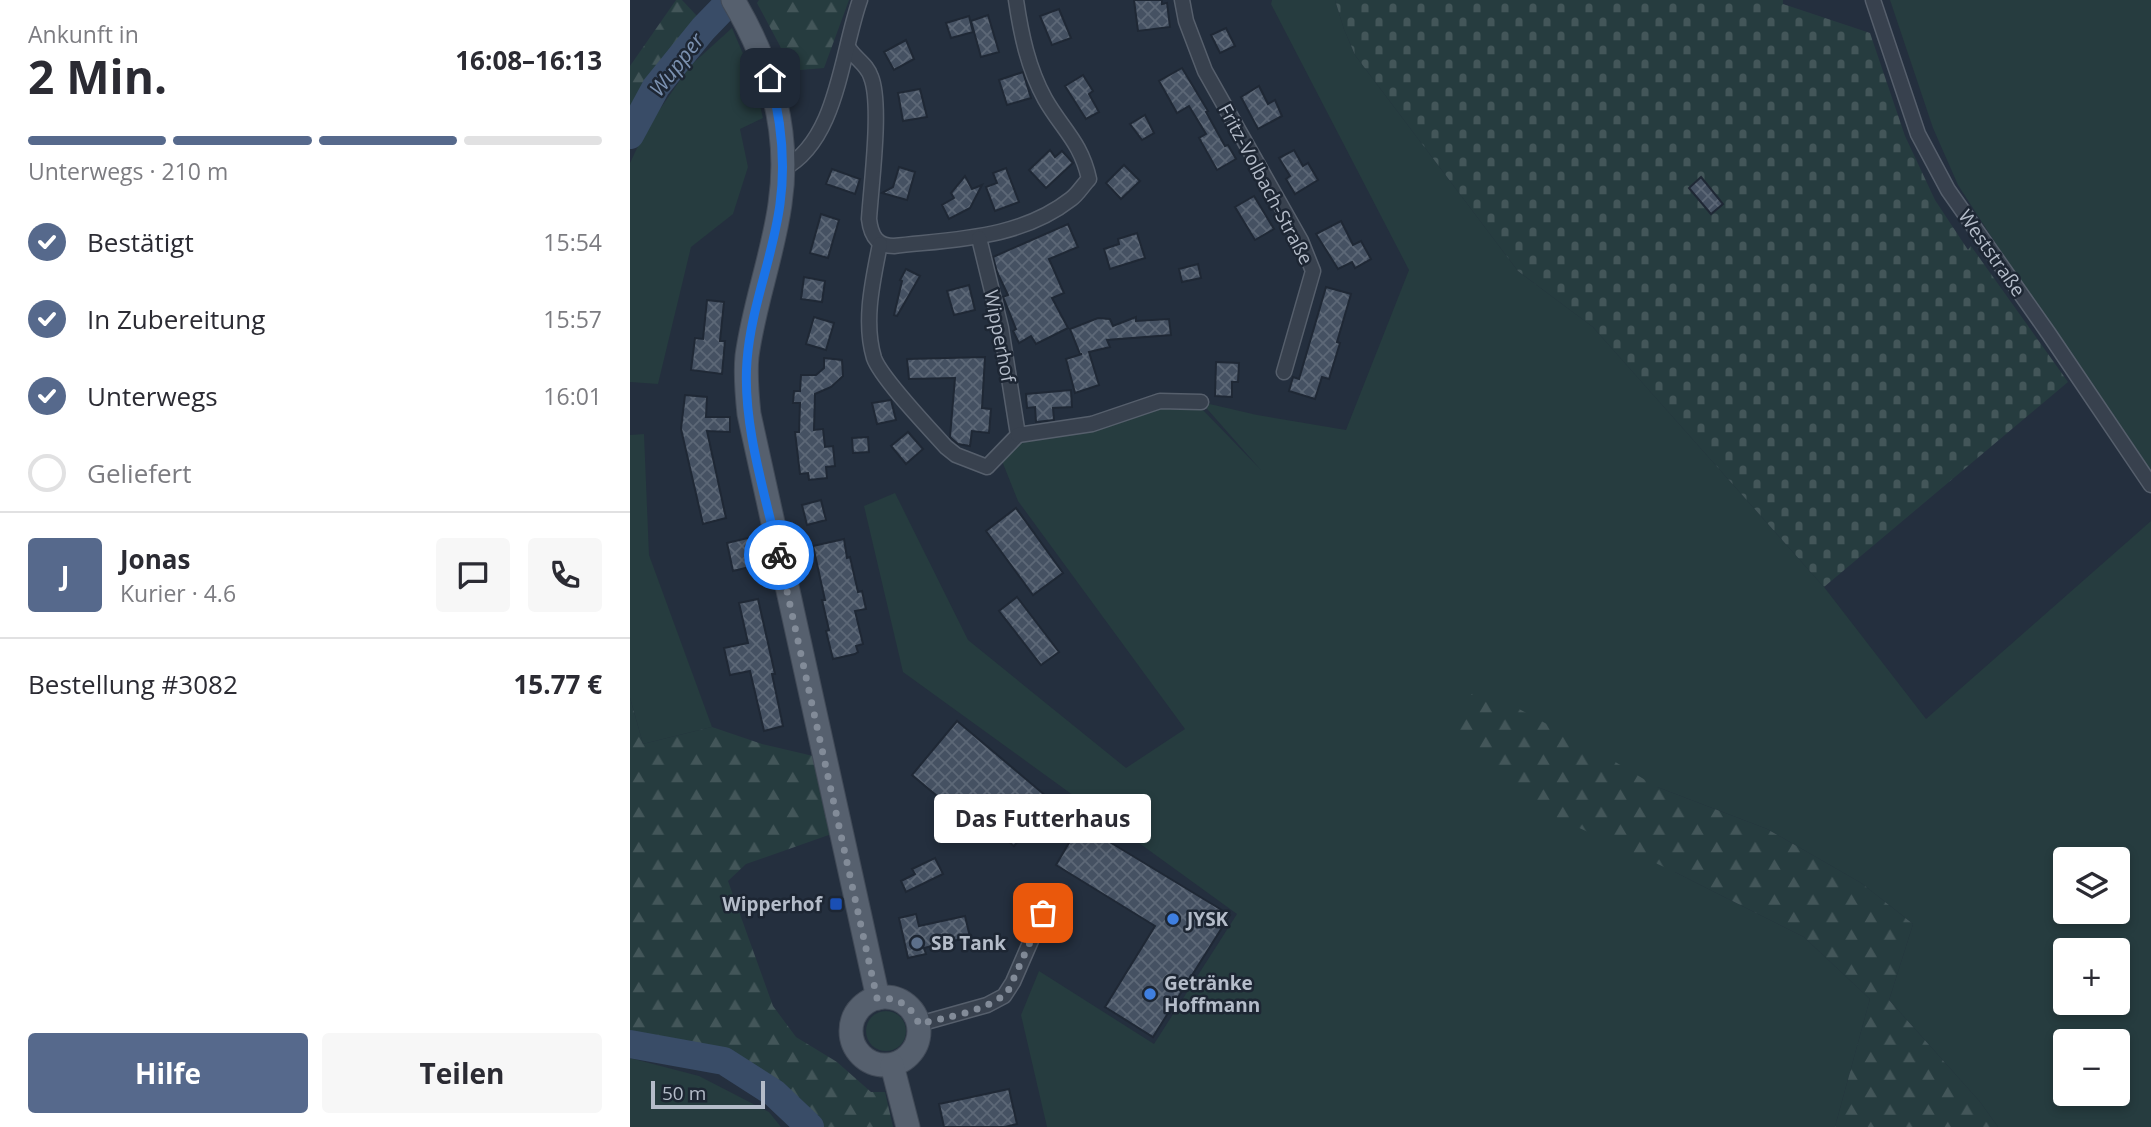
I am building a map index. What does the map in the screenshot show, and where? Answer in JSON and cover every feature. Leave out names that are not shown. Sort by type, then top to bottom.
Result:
[{"type":"main road","points":[[733,0],[761,53],[772,87],[779,117],[783,169],[780,205],[747,357],[749,414],[877,998]]},
{"type":"main road","points":[[888,997],[908,1006],[919,1024],[917,1045],[902,1061],[892,1065],[884,1066],[867,1060],[855,1048],[852,1040],[851,1029],[859,1009],[877,998],[888,997]]},
{"type":"main road","points":[[892,1065],[908,1127]]},
{"type":"street","points":[[783,169],[797,161],[818,135],[831,103],[860,0]]},
{"type":"street","points":[[848,47],[855,60],[864,65],[872,77],[876,98],[869,219],[872,233],[880,244],[894,246],[979,238],[1007,231],[1040,218],[1072,199],[1089,179],[1085,159],[1044,98],[1023,42],[1016,0]]},
{"type":"street","name":"Fritz-Volbach-Straße","points":[[1182,0],[1186,21],[1205,71],[1301,240],[1313,271],[1284,373]]},
{"type":"street","name":"Weststraße","points":[[1873,0],[1918,134],[1948,190],[2151,485]]},
{"type":"street","name":"Wipperhof","points":[[979,238],[1001,328],[1018,435]]},
{"type":"street","points":[[880,244],[871,282],[874,359],[890,382],[956,456],[987,467],[1018,435],[1092,424],[1160,401],[1201,402]]},
{"type":"street","points":[[919,1024],[987,1005],[1004,996],[1013,982],[1043,913]]},
{"type":"green space","points":[[676,0],[682,0],[697,16],[630,114],[630,66]]},
{"type":"green space","points":[[759,0],[849,0],[824,68],[789,71],[780,46],[757,3]]},
{"type":"green space","points":[[1272,0],[1335,0],[1355,55],[1518,271],[1593,327],[1824,587],[1926,719],[2151,521],[2151,1127],[1998,1127],[1980,1102],[1889,1000],[1913,924],[1861,883],[1767,829],[1657,787],[1675,872],[1804,937],[1870,999],[1835,1127],[1047,1127],[1021,1015],[1039,971],[1154,1044],[1237,914],[903,672],[864,506],[895,493],[968,640],[1126,768],[1185,729],[1018,501],[1002,461],[1021,441],[1095,429],[1165,407],[1201,408],[1261,470],[1201,402],[1257,415],[1346,430],[1409,270],[1271,4]]},
{"type":"green space","points":[[1335,0],[1783,0],[1783,4],[1870,33],[1905,136],[1935,200],[1968,250],[1971,246],[2068,382],[1824,587],[1593,327],[1518,271],[1355,55]]},
{"type":"green space","points":[[1890,0],[2151,0],[2151,484],[1958,185],[1933,128]]},
{"type":"green space","points":[[732,28],[753,77],[763,118],[740,129],[748,167],[733,214],[691,247],[658,384],[630,382],[630,163],[646,129],[690,66]]},
{"type":"green space","points":[[644,434],[649,555],[712,727],[643,744],[630,698],[630,435]]},
{"type":"green space","points":[[1478,687],[1597,751],[1657,787],[1767,829],[1861,883],[1913,924],[1889,1000],[1980,1102],[1998,1127],[1835,1127],[1870,999],[1804,937],[1675,872],[1523,802],[1442,728]]},
{"type":"green space","points":[[630,698],[643,744],[712,727],[762,744],[826,759],[840,831],[746,864],[728,881],[773,1006],[796,1037],[837,1062],[871,1092],[885,1092],[893,1127],[818,1127],[766,1085],[711,1057],[637,1047],[630,1043]]},
{"type":"green space","points":[[886,1011],[900,1017],[906,1031],[900,1045],[886,1051],[872,1045],[866,1031],[872,1017]]},
{"type":"green space","points":[[630,1058],[699,1076],[769,1112],[781,1127],[630,1127]]},
{"type":"building","points":[[1134,0],[1162,0],[1162,4],[1167,3],[1170,27],[1138,31]]},
{"type":"building","points":[[1059,9],[1071,38],[1052,45],[1040,16]]},
{"type":"building","points":[[988,15],[999,52],[981,57],[971,21]]},
{"type":"building","points":[[969,16],[973,32],[951,38],[946,23]]},
{"type":"building","points":[[1226,28],[1235,46],[1220,53],[1211,35]]},
{"type":"building","points":[[906,40],[914,59],[894,70],[884,52]]},
{"type":"building","points":[[1182,68],[1225,146],[1228,145],[1236,159],[1217,170],[1199,138],[1206,134],[1189,106],[1177,113],[1159,81]]},
{"type":"building","points":[[1023,72],[1031,98],[1007,105],[999,80]]},
{"type":"building","points":[[1083,75],[1093,91],[1089,94],[1099,112],[1086,119],[1065,86]]},
{"type":"building","points":[[1259,86],[1268,104],[1275,100],[1282,116],[1258,129],[1241,97]]},
{"type":"building","points":[[920,89],[927,117],[903,121],[898,93]]},
{"type":"building","points":[[1145,115],[1154,133],[1142,140],[1130,124]]},
{"type":"building","points":[[1050,150],[1055,157],[1062,151],[1073,163],[1046,188],[1029,170]]},
{"type":"building","points":[[1294,150],[1303,166],[1308,163],[1318,180],[1295,194],[1286,179],[1290,176],[1279,158]]},
{"type":"building","points":[[1124,165],[1140,181],[1121,199],[1106,183]]},
{"type":"building","points":[[899,167],[915,172],[907,200],[882,193],[893,187]]},
{"type":"building","points":[[1006,168],[1019,202],[995,211],[986,187],[997,183],[993,173]]},
{"type":"building","points":[[832,169],[860,179],[855,194],[826,184]]},
{"type":"building","points":[[965,176],[972,189],[982,185],[970,208],[949,219],[942,205],[954,198],[951,193]]},
{"type":"building","points":[[1701,177],[1723,204],[1711,214],[1689,188]]},
{"type":"building","points":[[1254,196],[1274,229],[1255,240],[1235,207]]},
{"type":"building","points":[[821,214],[839,220],[828,258],[810,253]]},
{"type":"building","points":[[1341,221],[1353,245],[1361,241],[1371,259],[1355,268],[1352,262],[1338,269],[1316,234]]},
{"type":"building","points":[[1068,224],[1078,247],[1049,259],[1064,293],[1052,298],[1068,328],[1036,344],[1031,336],[1019,343],[1003,297],[1008,295],[993,257]]},
{"type":"building","points":[[1137,233],[1145,258],[1110,269],[1104,249],[1119,244],[1118,239]]},
{"type":"building","points":[[1198,264],[1201,278],[1182,282],[1179,269]]},
{"type":"building","points":[[906,269],[920,276],[897,316],[894,315],[902,281],[900,280]]},
{"type":"building","points":[[804,277],[825,281],[822,302],[801,299]]},
{"type":"building","points":[[969,285],[975,310],[954,315],[947,291]]},
{"type":"building","points":[[1326,287],[1351,294],[1329,379],[1322,377],[1315,399],[1289,391],[1293,377],[1299,379]]},
{"type":"building","points":[[707,300],[724,302],[720,341],[725,341],[722,374],[691,370],[695,338],[703,339]]},
{"type":"building","points":[[814,317],[834,323],[826,350],[806,344]]},
{"type":"building","points":[[1136,317],[1136,321],[1169,319],[1171,335],[1107,340],[1110,347],[1089,352],[1099,385],[1075,393],[1066,359],[1082,354],[1070,329],[1098,318],[1110,319],[1113,326]]},
{"type":"building","points":[[985,357],[982,408],[991,409],[989,433],[972,431],[970,446],[958,444],[950,437],[955,378],[909,379],[907,359]]},
{"type":"building","points":[[824,358],[842,360],[843,376],[831,387],[815,394],[814,430],[823,429],[825,447],[833,446],[835,466],[826,467],[827,478],[809,480],[808,473],[800,474],[795,432],[799,432],[800,403],[793,403],[794,391],[800,391],[801,375],[816,375],[824,368]]},
{"type":"building","points":[[1216,362],[1239,363],[1238,382],[1232,382],[1232,397],[1215,396]]},
{"type":"building","points":[[1071,390],[1072,407],[1053,408],[1054,420],[1036,422],[1035,407],[1027,408],[1026,394]]},
{"type":"building","points":[[685,395],[707,397],[706,417],[730,417],[730,432],[707,431],[726,518],[703,524],[681,429]]},
{"type":"building","points":[[891,400],[896,420],[877,424],[872,403]]},
{"type":"building","points":[[908,432],[923,449],[906,464],[891,446]]},
{"type":"building","points":[[868,437],[869,452],[853,453],[852,438]]},
{"type":"building","points":[[821,500],[826,520],[807,525],[802,505]]},
{"type":"building","points":[[1016,508],[1063,573],[1033,595],[986,531]]},
{"type":"building","points":[[752,537],[758,565],[733,571],[727,543]]},
{"type":"building","points":[[844,539],[847,558],[850,557],[858,592],[862,591],[866,609],[855,611],[863,644],[856,646],[858,652],[855,654],[833,659],[826,631],[829,630],[822,600],[825,600],[813,546]]},
{"type":"building","points":[[1017,597],[1059,652],[1041,665],[999,611]]},
{"type":"building","points":[[758,599],[775,674],[772,674],[783,726],[764,731],[750,671],[730,675],[724,648],[748,643],[739,603]]},
{"type":"building","points":[[957,721],[1059,807],[1049,819],[1041,813],[1014,846],[980,818],[973,826],[912,775]]},
{"type":"building","points":[[1080,824],[1230,915],[1153,1037],[1105,1007],[1155,926],[1056,865]]},
{"type":"building","points":[[935,858],[943,874],[906,892],[901,881],[915,874],[912,869]]},
{"type":"building","points":[[916,914],[919,926],[965,916],[970,937],[924,948],[926,954],[908,958],[899,918]]},
{"type":"building","points":[[1009,1089],[1017,1124],[1005,1127],[944,1127],[939,1104]]},
{"type":"waterway","name":"Wupper","points":[[630,135],[656,87],[703,29],[731,0]]},
{"type":"waterway","name":"Wupper","points":[[630,1044],[724,1061],[774,1093],[810,1127]]},
{"type":"way so far","points":[[779,555],[877,998],[899,1000],[915,1014],[919,1024],[992,1003],[1004,996],[1009,989],[1043,913]]},
{"type":"place","name":"Wipperhof","points":[[836,904]]},
{"type":"place","name":"Das Futterhaus","points":[[1043,913]]},
{"type":"place","name":"JYSK","points":[[1173,919]]},
{"type":"place","name":"SB Tank","points":[[917,943]]},
{"type":"place","name":"Getränke Hoffmann","points":[[1150,994]]},
{"type":"route","points":[[770,78],[782,134],[782,181],[780,205],[751,334],[746,375],[752,435],[779,555]]}]
